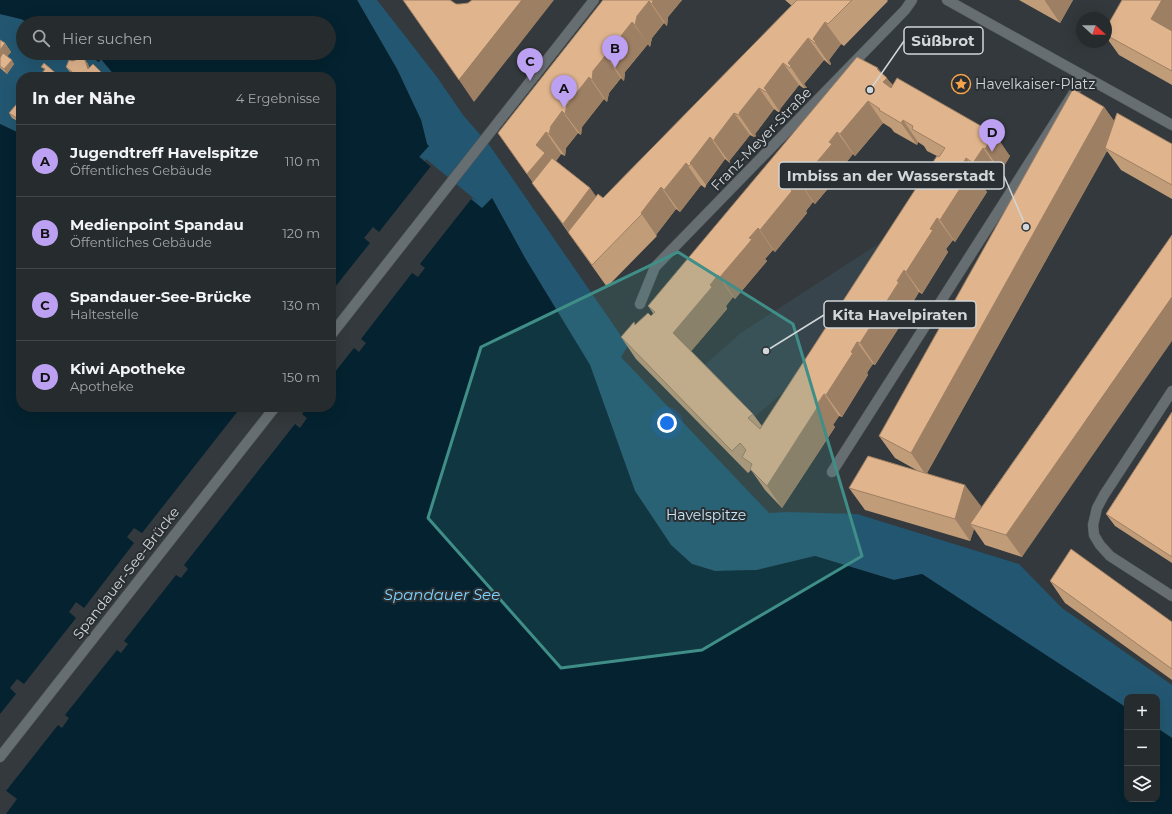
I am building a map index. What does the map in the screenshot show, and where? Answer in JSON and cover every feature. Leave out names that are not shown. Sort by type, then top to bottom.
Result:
[{"type":"street","points":[[336,329],[594,0]]},
{"type":"street","name":"Franz-Meyer-Straße","points":[[640,304],[655,267],[908,8],[912,0]]},
{"type":"street","points":[[947,0],[1172,125]]},
{"type":"street","points":[[832,472],[1084,77]]},
{"type":"street","points":[[1172,391],[1104,495],[1097,508],[1093,525],[1094,535],[1100,545],[1110,556],[1172,596]]},
{"type":"street","name":"Spandauer-See-Brücke","points":[[0,757],[271,412]]},
{"type":"highlighted area","points":[[678,252],[793,324],[862,556],[702,650],[561,668],[428,518],[481,347]]},
{"type":"shaded area","points":[[881,242],[788,388],[722,447],[672,396],[741,333]]},
{"type":"green space","name":"Havelspitze","points":[[357,0],[377,0],[437,77],[463,115],[490,146],[628,346],[621,357],[769,513],[857,514],[1019,564],[1062,608],[1172,685],[1172,738],[1160,730],[1160,694],[1124,694],[1124,706],[922,574],[894,580],[815,556],[757,570],[715,571],[692,564],[671,545],[635,491],[590,365],[525,258],[492,198],[482,209],[419,156],[427,144],[421,120],[397,69]]},
{"type":"green space","points":[[0,14],[16,18],[16,60],[95,60],[98,62],[102,60],[112,72],[16,72],[16,132],[0,124]]},
{"type":"water","name":"Spandauer See","points":[[0,0],[357,0],[397,69],[421,120],[427,144],[429,146],[419,157],[482,208],[492,198],[525,258],[590,365],[635,491],[671,545],[692,564],[715,571],[757,570],[815,556],[894,580],[922,574],[1124,706],[1124,802],[1160,802],[1160,730],[1172,738],[1172,814],[6,814],[17,799],[0,786],[0,124],[16,132],[16,412],[336,412],[336,72],[112,72],[102,60],[336,60],[336,16],[16,16],[16,18],[0,14]]},
{"type":"pier","points":[[426,159],[478,202],[472,198],[420,264],[425,268],[418,277],[412,273],[361,339],[366,343],[359,352],[354,348],[336,371],[336,286],[370,243],[364,238],[373,227],[379,232],[431,166],[425,161]]},
{"type":"pier","points":[[237,412],[304,412],[302,414],[307,418],[300,428],[295,424],[184,565],[188,569],[181,578],[176,575],[124,641],[128,644],[121,653],[117,650],[65,715],[69,718],[62,728],[58,725],[6,791],[11,795],[10,796],[0,789],[0,714],[16,694],[10,688],[17,679],[24,684],[76,618],[69,612],[76,602],[84,608],[134,543],[127,537],[134,528],[142,533]]},
{"type":"building","points":[[403,0],[450,0],[456,4],[460,4],[468,3],[472,0],[522,0],[459,80]]},
{"type":"building","points":[[603,0],[653,0],[652,4],[649,1],[637,16],[635,25],[632,22],[610,50],[609,59],[605,56],[593,71],[592,80],[589,77],[567,105],[565,114],[562,111],[551,126],[549,134],[546,132],[536,145],[545,153],[527,174],[498,133]]},
{"type":"building","points":[[797,0],[852,0],[828,24],[825,22],[813,39],[816,42],[815,43],[808,38],[788,63],[791,66],[790,68],[783,63],[764,88],[767,91],[766,92],[759,88],[739,115],[734,113],[714,141],[710,137],[690,163],[691,164],[689,166],[686,163],[664,190],[661,187],[641,213],[642,214],[592,265],[568,232],[598,194],[603,198]]},
{"type":"building","points":[[1122,0],[1162,0],[1151,19],[1172,31],[1172,71],[1112,38],[1112,18]]},
{"type":"building","points":[[0,40],[5,43],[0,50]]},
{"type":"building","points":[[3,53],[12,60],[4,69],[0,66],[0,58]]},
{"type":"building","points":[[857,57],[878,68],[877,69],[887,78],[883,82],[891,88],[897,78],[995,134],[973,163],[966,158],[963,164],[972,170],[940,220],[937,218],[930,229],[933,230],[906,272],[904,270],[897,281],[899,282],[860,343],[857,342],[851,352],[853,353],[826,395],[824,394],[817,404],[819,405],[767,486],[750,469],[752,464],[742,457],[746,450],[740,443],[732,451],[621,337],[634,322],[635,325],[648,313],[651,316],[655,312],[648,306]],"holes":[[[868,101],[880,109],[879,110],[901,123],[903,120],[913,126],[912,129],[945,148],[939,157],[937,156],[760,429],[748,418],[753,414],[673,333],[712,287],[710,285],[718,275],[720,277],[752,239],[749,238],[758,228],[760,230],[792,191],[790,189],[798,180],[800,182],[832,144],[829,142],[837,132],[840,134]]]},
{"type":"building","points":[[69,60],[85,60],[88,69],[93,64],[101,72],[72,72],[66,67]]},
{"type":"building","points":[[44,63],[54,72],[43,72],[45,69],[41,67]]},
{"type":"building","points":[[1073,89],[1104,107],[911,453],[879,436]]},
{"type":"building","points":[[16,105],[16,118],[9,113]]},
{"type":"building","points":[[1117,113],[1172,144],[1172,185],[1105,148]]},
{"type":"building","points":[[552,158],[590,188],[563,224],[532,183]]},
{"type":"building","points":[[1172,235],[1172,297],[1006,535],[970,524]]},
{"type":"building","points":[[1172,412],[1172,557],[1106,514]]},
{"type":"building","points":[[868,456],[965,485],[955,519],[849,488]]},
{"type":"building","points":[[1071,549],[1172,622],[1172,669],[1050,581]]},
{"type":"place","name":"Medienpoint Spandau","points":[[615,68]]},
{"type":"place","name":"Spandauer-See-Brücke","points":[[530,81]]},
{"type":"place","name":"Havelkaiser-Platz","points":[[961,84]]},
{"type":"place","name":"Süßbrot","points":[[870,90]]},
{"type":"place","name":"Jugendtreff Havelspitze","points":[[564,108]]},
{"type":"place","name":"Kiwi Apotheke","points":[[992,152]]},
{"type":"place","name":"Imbiss an der Wasserstadt","points":[[1026,227]]},
{"type":"place","name":"Kita Havelpiraten","points":[[766,351]]}]
